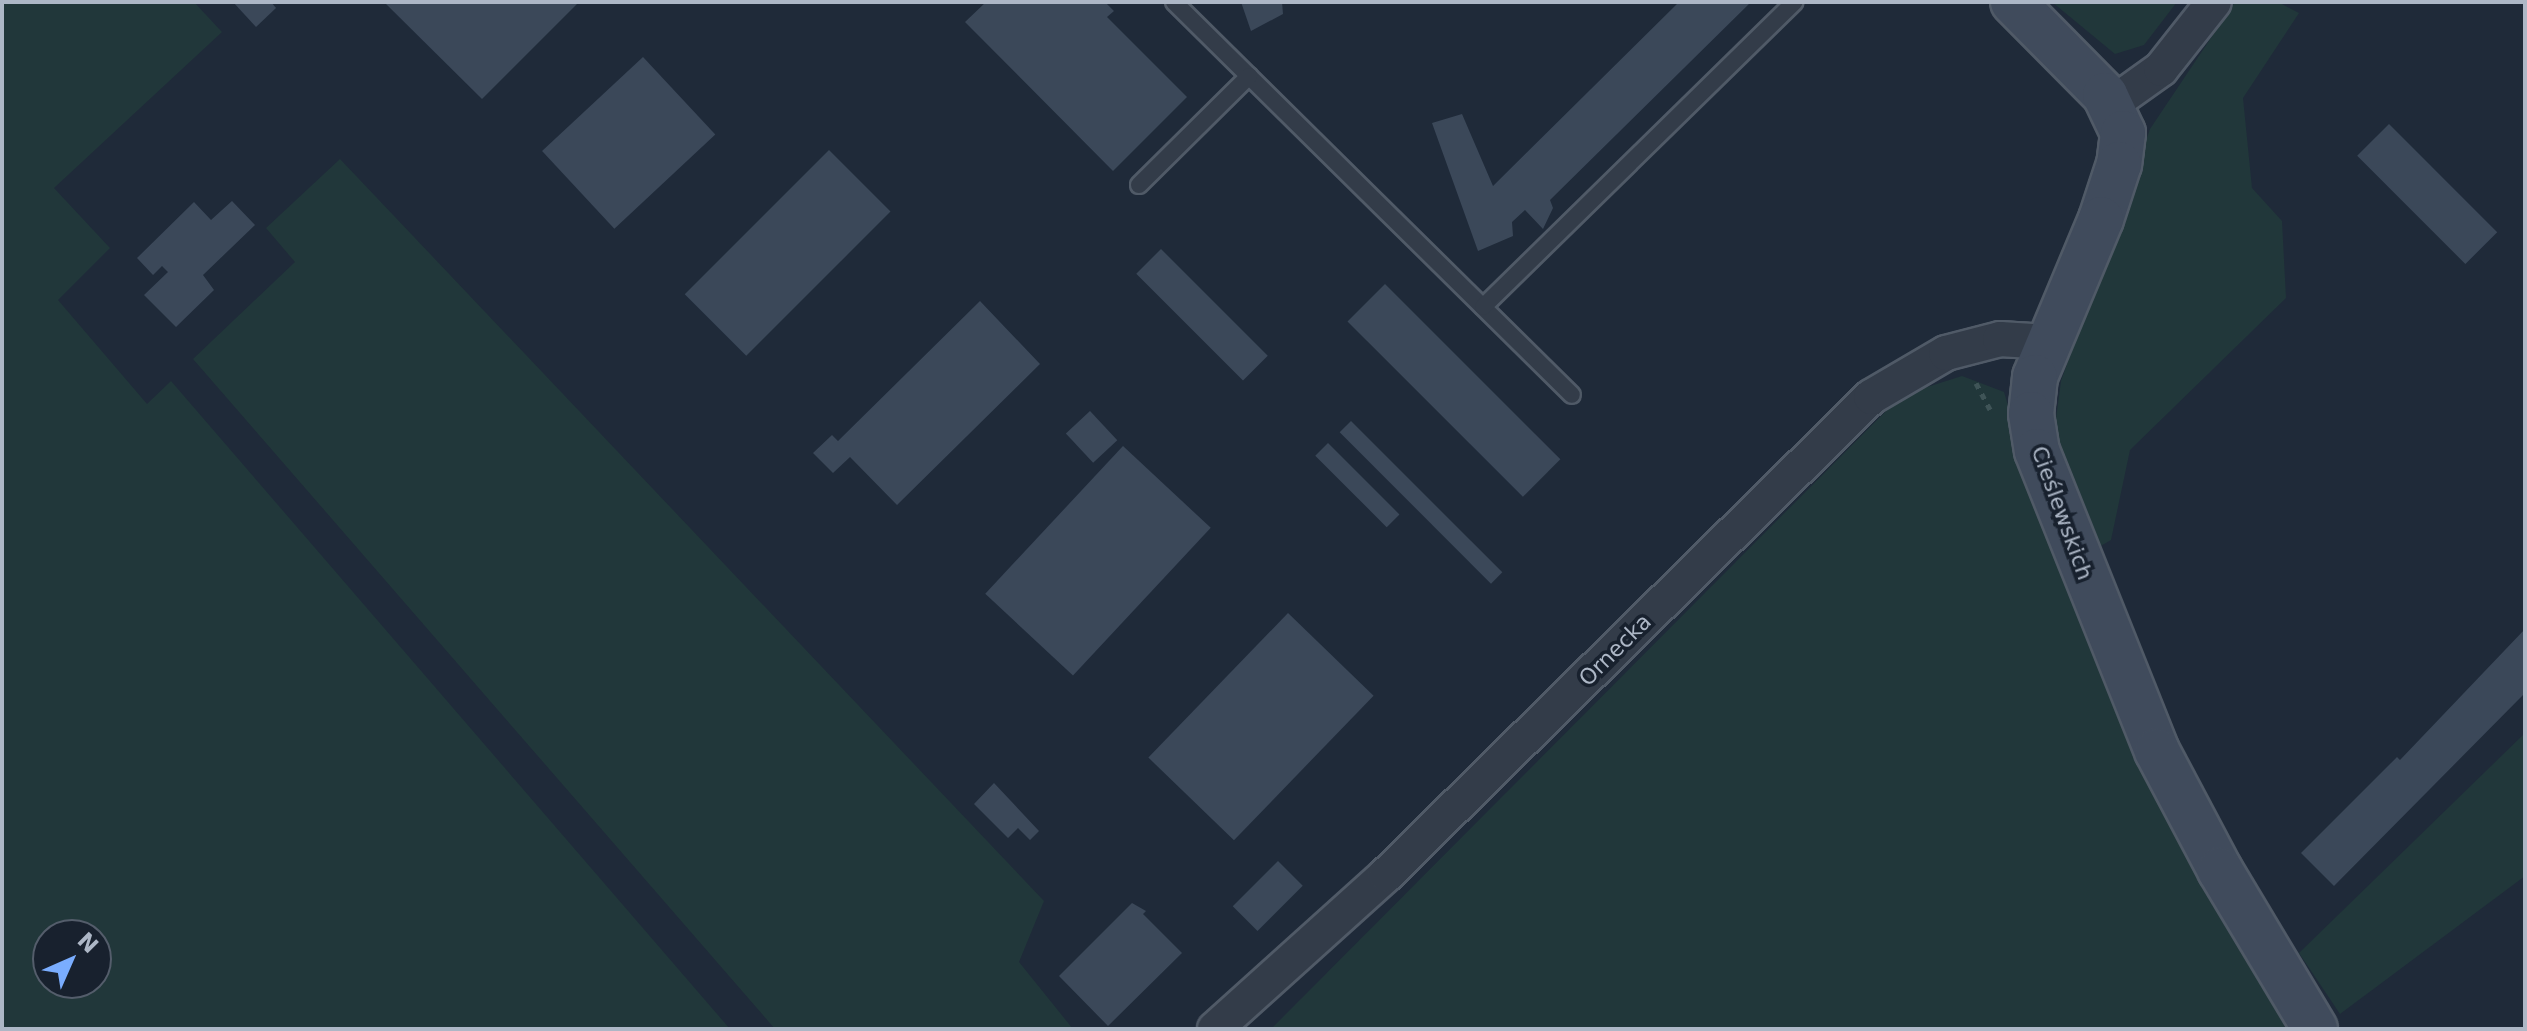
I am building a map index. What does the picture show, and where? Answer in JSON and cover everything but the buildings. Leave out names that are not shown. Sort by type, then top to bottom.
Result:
[{"type":"street","name":"Cieślewskich","points":[[2013,2],[2112,104],[2123,133],[2119,164],[2035,377],[2031,414],[2062,523],[2157,751],[2220,870],[2315,1029]]},
{"type":"street","points":[[2112,104],[2161,69],[2214,2]]},
{"type":"street","name":"Ornecka","points":[[1215,1029],[1386,875],[1871,397],[1946,353],[2000,339],[2048,342]]},
{"type":"lane","points":[[1174,2],[1572,395]]},
{"type":"lane","points":[[1483,307],[1794,2]]},
{"type":"lane","points":[[1139,185],[1249,76]]},
{"type":"green space","points":[[2,2],[194,2],[222,32],[54,188],[110,248],[58,300],[147,404],[171,381],[730,1029],[2,1029]]},
{"type":"green space","points":[[2052,2],[2177,2],[2144,45],[2115,54]]},
{"type":"green space","points":[[2235,2],[2278,2],[2299,13],[2243,98],[2252,188],[2282,221],[2286,298],[2130,450],[2111,540],[2092,551],[2054,433],[2061,381],[2150,129]]},
{"type":"green space","points":[[340,159],[1044,901],[1019,962],[1073,1029],[775,1029],[193,359],[295,262],[266,228]]},
{"type":"green space","points":[[1962,376],[2004,392],[2033,488],[2143,759],[2286,1029],[1271,1029],[1902,395]]},
{"type":"green space","points":[[2525,733],[2525,876],[2340,1014],[2299,953]]}]
